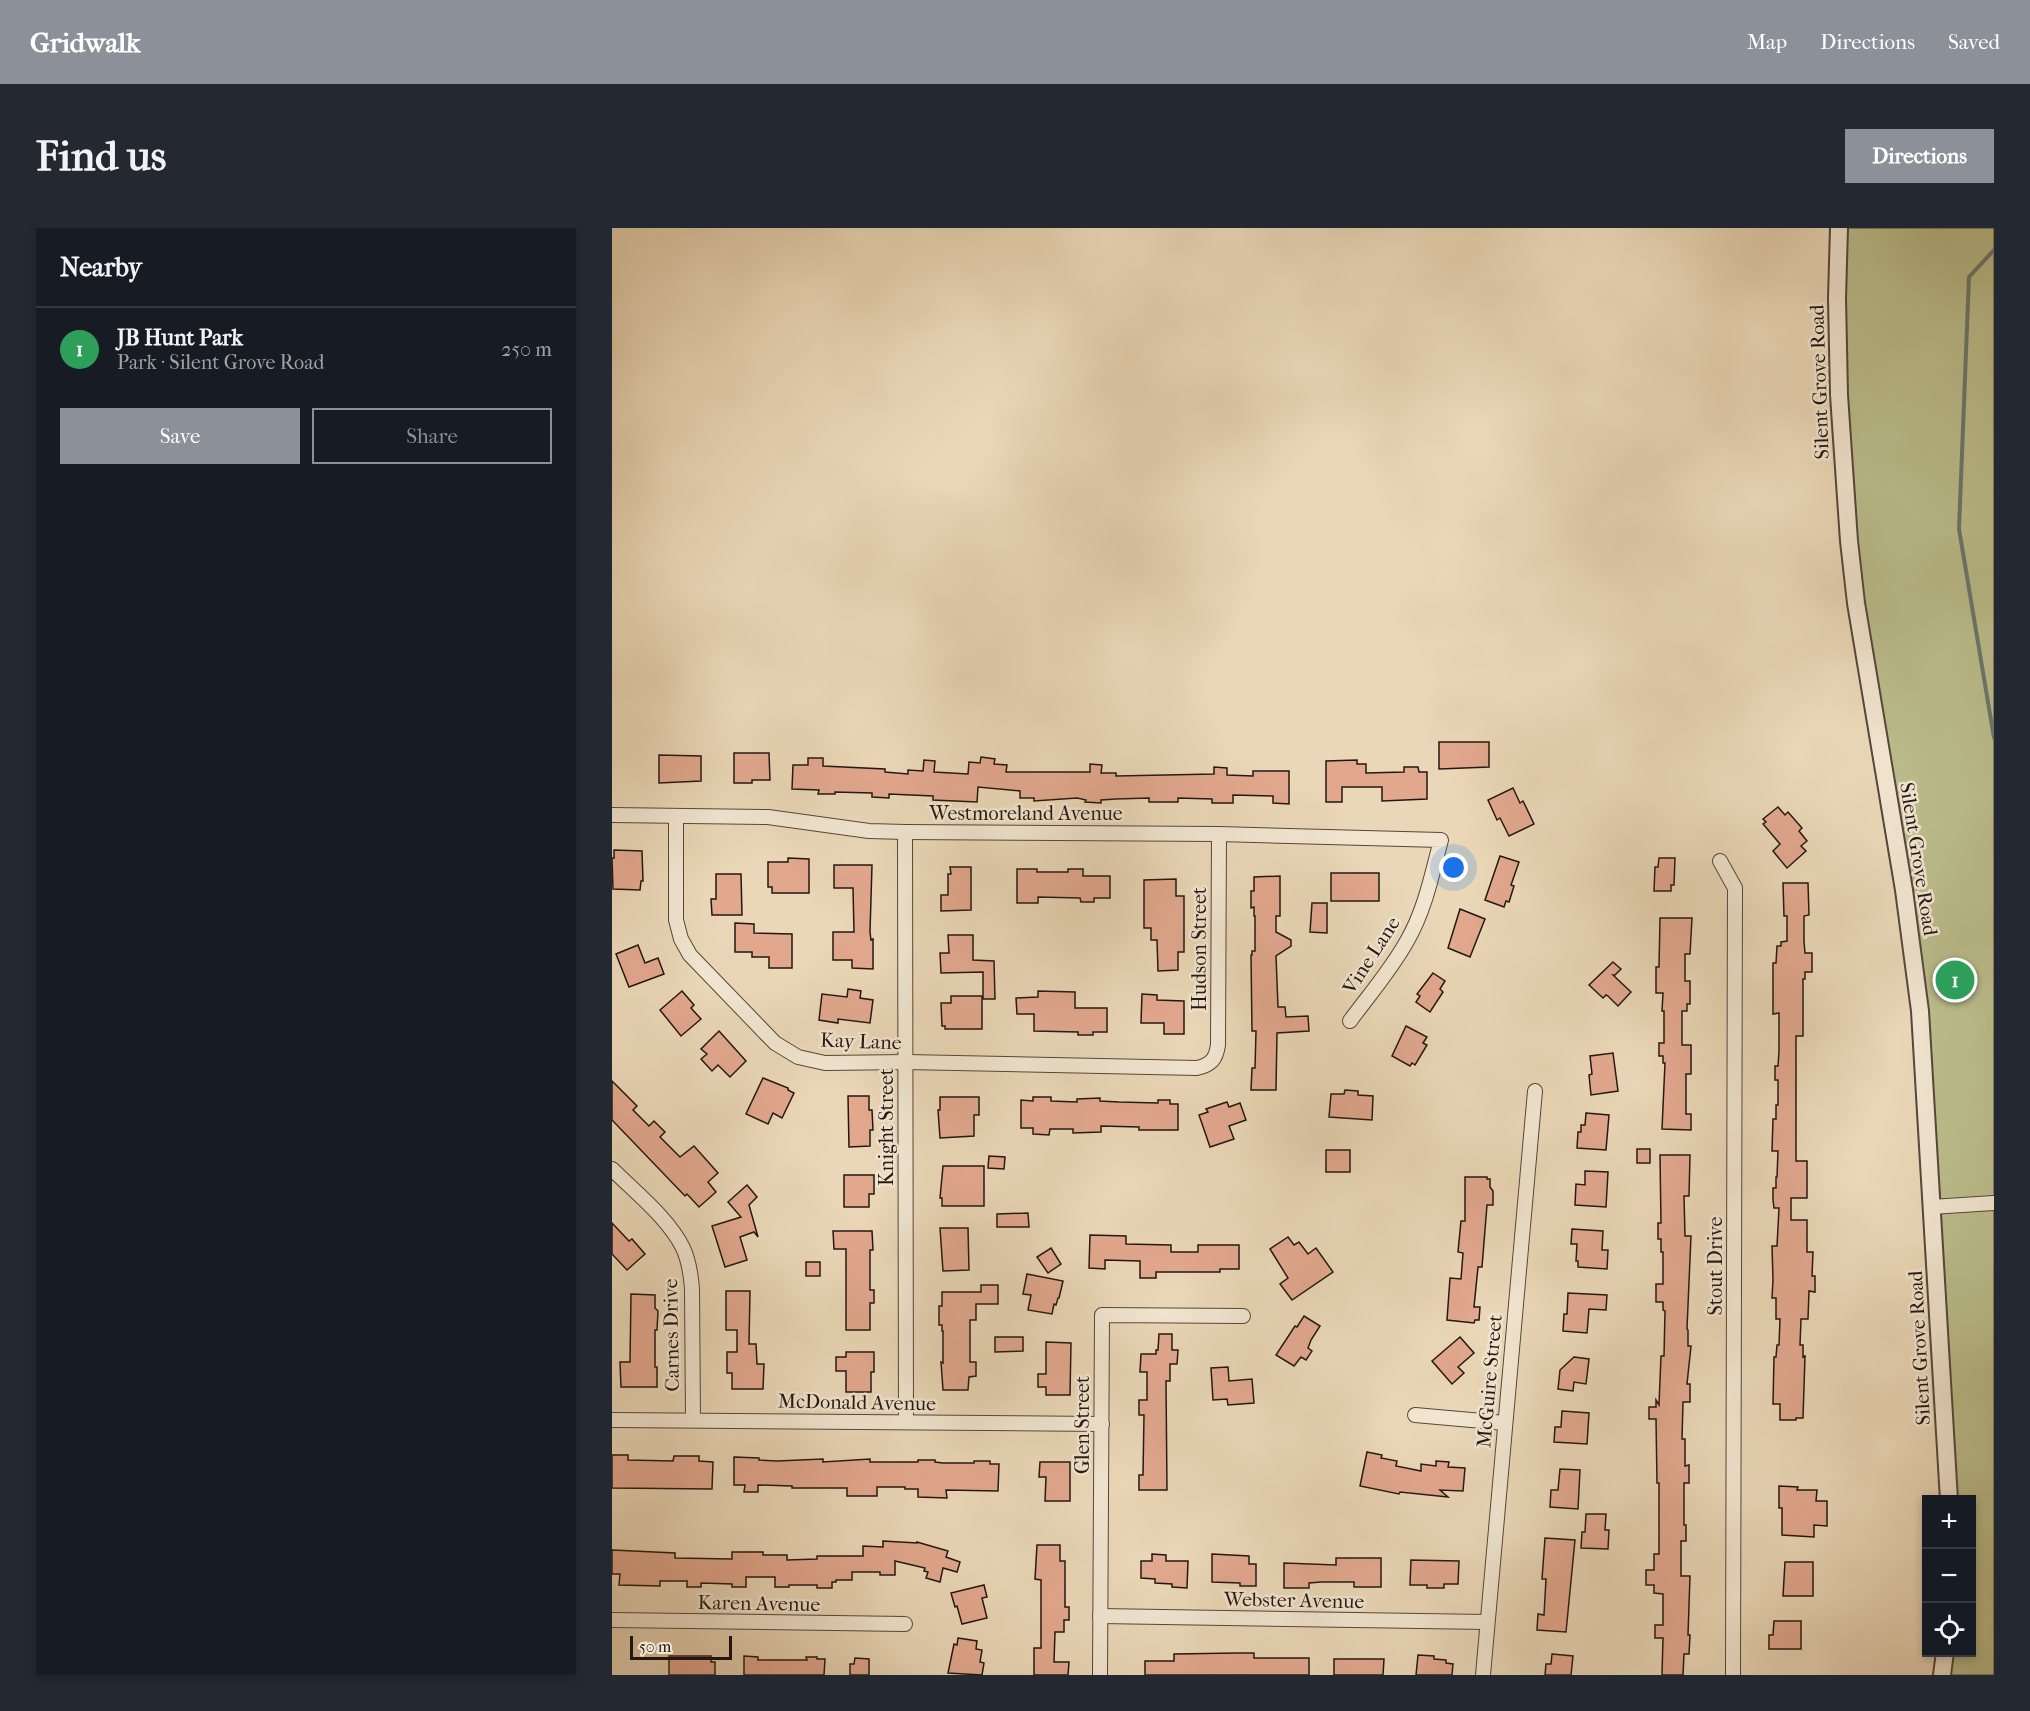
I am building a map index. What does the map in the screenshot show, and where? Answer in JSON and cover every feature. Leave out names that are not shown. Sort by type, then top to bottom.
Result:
[{"type":"street","name":"Silent Grove Road","points":[[1839,228],[1837,298],[1839,395],[1849,541],[1856,603],[1920,1011],[1949,1495]]},
{"type":"street","name":"Westmoreland Avenue","points":[[612,815],[768,817],[869,831],[1219,834],[1441,840]]},
{"type":"street","name":"Kay Lane","points":[[676,816],[676,920],[681,939],[690,955],[775,1042],[798,1057],[825,1063],[906,1062],[1197,1068],[1212,1062]]},
{"type":"street","name":"Knight Street","points":[[905,832],[906,1422]]},
{"type":"street","name":"Hudson Street","points":[[1212,1062],[1217,1055],[1218,1045],[1219,834]]},
{"type":"street","name":"Vine Lane","points":[[1350,1021],[1380,982],[1407,941],[1427,892],[1441,840]]},
{"type":"street","name":"Stout Drive","points":[[1720,861],[1736,888],[1733,1675]]},
{"type":"street","name":"McGuire Street","points":[[1483,1675],[1535,1091]]},
{"type":"street","name":"Carnes Drive","points":[[612,1168],[672,1230],[683,1249],[690,1269],[693,1420]]},
{"type":"street","points":[[1931,1208],[1994,1203]]},
{"type":"street","name":"Glen Street","points":[[1100,1675],[1102,1316],[1243,1316]]},
{"type":"street","points":[[1414,1415],[1505,1423]]},
{"type":"street","name":"McDonald Avenue","points":[[612,1420],[1102,1424]]},
{"type":"street","name":"Webster Avenue","points":[[1100,1616],[1487,1622]]},
{"type":"street","name":"Karen Avenue","points":[[612,1620],[905,1624]]},
{"type":"street","points":[[1942,1675],[1944,1657]]},
{"type":"green space","points":[[1838,228],[1994,228],[1994,1675],[1942,1675],[1944,1657],[1976,1657],[1976,1495],[1949,1495],[1923,1062],[1856,603]]},
{"type":"building","points":[[1439,742],[1489,742],[1489,767],[1439,769]]},
{"type":"building","points":[[734,753],[769,753],[770,780],[734,783]]},
{"type":"building","points":[[659,755],[701,756],[701,781],[659,783]]},
{"type":"building","points":[[981,757],[995,759],[994,764],[1007,765],[1006,772],[1090,772],[1090,764],[1102,765],[1101,773],[1116,773],[1116,776],[1214,774],[1214,767],[1227,768],[1227,775],[1253,776],[1253,771],[1289,771],[1289,804],[1273,803],[1273,796],[1233,795],[1233,803],[1212,803],[1212,799],[1178,798],[1178,802],[1149,802],[1149,798],[1101,800],[1101,803],[1085,802],[1086,800],[1077,798],[1034,801],[1034,798],[1020,798],[1020,791],[978,787],[977,802],[933,800],[933,796],[889,794],[889,798],[872,797],[872,793],[818,794],[819,790],[792,789],[793,765],[808,765],[808,758],[823,758],[823,766],[885,769],[885,772],[908,774],[908,770],[923,771],[924,760],[935,761],[934,772],[968,774],[969,762],[980,763]]},
{"type":"building","points":[[1357,760],[1357,764],[1366,764],[1366,773],[1404,772],[1404,767],[1418,767],[1419,772],[1427,772],[1427,799],[1382,801],[1382,787],[1342,787],[1342,802],[1326,802],[1326,761]]},
{"type":"building","points":[[1513,788],[1520,803],[1523,801],[1534,824],[1509,836],[1500,818],[1497,820],[1488,800]]},
{"type":"building","points":[[1778,807],[1785,815],[1788,812],[1802,828],[1799,831],[1807,841],[1801,846],[1806,851],[1787,868],[1773,851],[1780,844],[1763,824],[1766,822],[1763,819]]},
{"type":"building","points":[[614,850],[642,851],[643,881],[641,881],[640,890],[613,889]]},
{"type":"building","points":[[1500,856],[1519,862],[1511,885],[1514,886],[1509,902],[1506,901],[1504,907],[1485,900]]},
{"type":"building","points":[[788,858],[809,859],[809,893],[772,893],[772,887],[768,887],[768,862],[788,862]]},
{"type":"building","points":[[1659,858],[1675,858],[1674,885],[1671,885],[1671,891],[1654,891],[1655,867],[1658,867]]},
{"type":"building","points":[[834,865],[872,865],[870,932],[871,940],[873,939],[873,969],[852,968],[852,960],[833,960],[833,932],[854,932],[853,888],[834,888]]},
{"type":"building","points":[[950,867],[971,867],[971,910],[941,911],[941,895],[948,895]]},
{"type":"building","points":[[1017,869],[1037,869],[1037,872],[1068,872],[1068,869],[1083,869],[1083,876],[1110,876],[1110,898],[1094,898],[1094,902],[1081,902],[1080,898],[1038,897],[1038,903],[1017,903]]},
{"type":"building","points":[[1331,873],[1379,873],[1379,901],[1331,901]]},
{"type":"building","points":[[716,874],[741,874],[742,915],[712,915],[711,899],[716,899]]},
{"type":"building","points":[[1280,876],[1280,916],[1276,916],[1276,932],[1291,940],[1291,946],[1276,956],[1278,1007],[1285,1007],[1286,1017],[1308,1016],[1309,1031],[1277,1033],[1276,1090],[1251,1090],[1252,1068],[1255,1068],[1256,1031],[1252,1031],[1251,955],[1252,951],[1255,951],[1255,916],[1254,907],[1251,908],[1251,891],[1254,891],[1254,877]]},
{"type":"building","points":[[1176,879],[1176,896],[1184,896],[1184,952],[1178,952],[1178,970],[1158,971],[1157,940],[1151,940],[1151,928],[1144,928],[1144,880]]},
{"type":"building","points":[[1783,883],[1808,883],[1809,915],[1804,916],[1804,941],[1805,953],[1812,953],[1812,972],[1805,972],[1805,979],[1803,979],[1803,1036],[1796,1036],[1796,1161],[1807,1161],[1807,1198],[1791,1198],[1791,1220],[1807,1220],[1807,1252],[1813,1252],[1812,1276],[1815,1276],[1815,1292],[1809,1291],[1808,1319],[1801,1319],[1800,1345],[1803,1345],[1803,1357],[1805,1356],[1803,1418],[1796,1418],[1796,1420],[1780,1420],[1780,1404],[1773,1404],[1774,1357],[1776,1357],[1777,1345],[1779,1345],[1780,1319],[1776,1319],[1776,1298],[1772,1298],[1772,1246],[1777,1246],[1779,1208],[1774,1208],[1773,1200],[1778,1151],[1772,1151],[1773,1119],[1776,1119],[1776,1105],[1778,1105],[1778,1080],[1775,1080],[1775,1066],[1778,1066],[1779,1013],[1773,1014],[1773,963],[1776,963],[1777,946],[1787,941]]},
{"type":"building","points":[[1312,903],[1327,903],[1327,933],[1310,932]]},
{"type":"building","points":[[1460,909],[1485,919],[1470,957],[1448,948]]},
{"type":"building","points":[[1660,918],[1692,918],[1690,954],[1685,954],[1685,981],[1690,981],[1690,1004],[1687,1004],[1687,1011],[1682,1011],[1682,1045],[1691,1045],[1691,1074],[1686,1074],[1686,1114],[1691,1114],[1691,1130],[1662,1129],[1665,1063],[1663,1063],[1663,1056],[1659,1056],[1659,1043],[1664,1043],[1664,1011],[1662,1011],[1663,993],[1656,993]]},
{"type":"building","points":[[735,923],[754,924],[754,933],[792,934],[792,968],[769,968],[769,957],[752,957],[752,952],[735,952]]},
{"type":"building","points":[[948,935],[973,935],[973,960],[994,961],[995,999],[983,999],[983,972],[941,973],[940,953],[949,953]]},
{"type":"building","points":[[638,945],[645,963],[658,958],[664,974],[629,987],[616,954]]},
{"type":"building","points":[[1613,962],[1621,969],[1613,975],[1631,992],[1618,1006],[1608,996],[1603,998],[1589,985]]},
{"type":"building","points":[[1433,973],[1445,981],[1440,989],[1443,992],[1430,1012],[1416,1002],[1420,996],[1417,994]]},
{"type":"building","points":[[848,989],[861,991],[860,998],[873,1000],[870,1023],[838,1019],[838,1023],[819,1020],[822,994],[847,997]]},
{"type":"building","points":[[682,991],[694,1005],[691,1008],[701,1019],[681,1036],[660,1010]]},
{"type":"building","points":[[1038,991],[1075,992],[1075,1008],[1107,1008],[1107,1032],[1078,1035],[1078,1032],[1034,1031],[1034,1014],[1017,1014],[1016,998],[1038,997]]},
{"type":"building","points":[[1142,994],[1157,995],[1157,1000],[1184,1001],[1184,1034],[1164,1034],[1164,1023],[1141,1023]]},
{"type":"building","points":[[951,996],[982,996],[982,1029],[945,1029],[945,1026],[942,1026],[941,1003],[951,1003]]},
{"type":"building","points":[[1406,1026],[1427,1037],[1423,1043],[1427,1045],[1415,1065],[1412,1063],[1410,1066],[1392,1056]]},
{"type":"building","points":[[719,1031],[746,1061],[730,1077],[718,1065],[712,1071],[701,1059],[707,1054],[701,1049]]},
{"type":"building","points":[[1613,1053],[1618,1091],[1591,1095],[1590,1056]]},
{"type":"building","points":[[763,1078],[788,1088],[794,1093],[782,1118],[773,1113],[768,1124],[746,1114]]},
{"type":"building","points":[[612,1081],[637,1106],[633,1110],[649,1126],[654,1121],[665,1132],[660,1137],[680,1157],[694,1146],[718,1173],[708,1182],[716,1192],[699,1207],[687,1194],[685,1196],[612,1120]]},
{"type":"building","points":[[1345,1090],[1358,1091],[1358,1095],[1373,1096],[1372,1120],[1329,1117],[1331,1094],[1344,1094]]},
{"type":"building","points":[[848,1096],[869,1096],[873,1130],[870,1130],[870,1146],[849,1147]]},
{"type":"building","points":[[940,1097],[979,1097],[979,1115],[974,1115],[974,1136],[940,1138],[938,1110],[940,1110]]},
{"type":"building","points":[[1033,1097],[1051,1097],[1051,1101],[1077,1102],[1077,1099],[1100,1098],[1100,1101],[1119,1102],[1158,1103],[1158,1100],[1170,1100],[1170,1104],[1178,1104],[1178,1130],[1139,1130],[1139,1127],[1101,1126],[1101,1132],[1073,1133],[1073,1129],[1050,1129],[1049,1135],[1033,1134],[1033,1128],[1021,1128],[1021,1100],[1033,1101]]},
{"type":"building","points":[[1227,1102],[1229,1107],[1240,1103],[1246,1120],[1229,1126],[1234,1139],[1210,1147],[1199,1115],[1208,1112],[1206,1109]]},
{"type":"building","points":[[1586,1113],[1609,1115],[1606,1150],[1577,1148],[1578,1132],[1581,1132],[1581,1125],[1585,1125]]},
{"type":"building","points":[[1637,1149],[1650,1149],[1650,1163],[1637,1163]]},
{"type":"building","points":[[1326,1150],[1350,1150],[1350,1172],[1326,1172]]},
{"type":"building","points":[[1660,1155],[1690,1155],[1689,1196],[1684,1196],[1685,1236],[1691,1236],[1687,1329],[1688,1346],[1691,1346],[1687,1384],[1690,1384],[1690,1402],[1683,1402],[1682,1439],[1685,1439],[1685,1466],[1689,1465],[1689,1483],[1684,1483],[1686,1541],[1681,1541],[1681,1576],[1690,1576],[1688,1635],[1690,1635],[1689,1654],[1684,1654],[1683,1675],[1662,1675],[1663,1638],[1655,1638],[1655,1625],[1663,1625],[1663,1594],[1654,1593],[1654,1585],[1646,1585],[1646,1570],[1654,1570],[1654,1554],[1659,1554],[1656,1419],[1649,1419],[1649,1407],[1656,1407],[1656,1400],[1659,1405],[1661,1356],[1664,1356],[1665,1311],[1663,1302],[1656,1302],[1656,1284],[1663,1284],[1663,1252],[1661,1252],[1661,1239],[1658,1239],[1658,1223],[1661,1223]]},
{"type":"building","points":[[989,1156],[1005,1157],[1004,1169],[988,1168]]},
{"type":"building","points":[[943,1166],[984,1166],[984,1206],[942,1206],[942,1198],[940,1198]]},
{"type":"building","points":[[1585,1171],[1608,1172],[1606,1207],[1575,1205],[1576,1184],[1585,1185]]},
{"type":"building","points":[[844,1175],[874,1175],[874,1194],[869,1194],[869,1207],[844,1207]]},
{"type":"building","points":[[1465,1177],[1487,1177],[1490,1179],[1490,1187],[1493,1191],[1493,1205],[1487,1205],[1482,1267],[1478,1267],[1474,1307],[1480,1307],[1479,1320],[1475,1320],[1474,1323],[1447,1320],[1450,1278],[1461,1279],[1463,1253],[1458,1252],[1461,1221],[1465,1221]]},
{"type":"building","points":[[747,1185],[757,1197],[749,1205],[758,1237],[754,1232],[740,1237],[747,1260],[725,1267],[712,1226],[741,1217],[728,1202]]},
{"type":"building","points":[[1028,1213],[1029,1227],[997,1227],[997,1214]]},
{"type":"building","points":[[612,1223],[629,1241],[632,1239],[645,1254],[627,1270],[612,1254]]},
{"type":"building","points":[[940,1228],[968,1228],[969,1270],[943,1271]]},
{"type":"building","points":[[1572,1229],[1603,1231],[1602,1250],[1608,1250],[1607,1269],[1578,1267],[1577,1244],[1571,1244]]},
{"type":"building","points":[[833,1231],[872,1231],[870,1290],[874,1290],[874,1303],[870,1303],[870,1330],[846,1330],[846,1249],[834,1249]]},
{"type":"building","points":[[1090,1235],[1126,1236],[1126,1244],[1171,1245],[1171,1252],[1198,1252],[1198,1245],[1239,1245],[1239,1269],[1220,1269],[1220,1272],[1156,1272],[1156,1278],[1140,1278],[1140,1261],[1105,1260],[1105,1269],[1089,1268]]},
{"type":"building","points":[[1288,1237],[1294,1245],[1299,1242],[1308,1254],[1316,1248],[1333,1272],[1292,1300],[1280,1284],[1288,1278],[1270,1249]]},
{"type":"building","points":[[1051,1248],[1061,1264],[1048,1273],[1037,1257]]},
{"type":"building","points":[[806,1262],[820,1262],[820,1276],[806,1276]]},
{"type":"building","points":[[1027,1274],[1063,1281],[1052,1314],[1028,1310],[1031,1295],[1023,1294]]},
{"type":"building","points":[[981,1285],[998,1285],[998,1304],[976,1304],[976,1320],[970,1320],[970,1362],[976,1362],[976,1376],[969,1377],[968,1390],[943,1390],[941,1362],[943,1363],[943,1331],[942,1325],[939,1325],[942,1292],[981,1292]]},
{"type":"building","points":[[726,1291],[750,1291],[749,1344],[756,1344],[757,1364],[764,1364],[763,1389],[732,1389],[732,1373],[727,1373],[727,1352],[737,1352],[737,1330],[726,1330]]},
{"type":"building","points":[[1568,1293],[1607,1295],[1606,1310],[1589,1309],[1587,1333],[1563,1331]]},
{"type":"building","points":[[631,1294],[655,1295],[655,1308],[658,1311],[657,1330],[655,1330],[657,1387],[621,1387],[620,1362],[630,1362]]},
{"type":"building","points":[[1304,1316],[1320,1326],[1308,1348],[1312,1351],[1306,1360],[1301,1357],[1294,1366],[1276,1355]]},
{"type":"building","points":[[1159,1334],[1172,1334],[1172,1350],[1178,1350],[1177,1364],[1170,1364],[1170,1381],[1166,1381],[1167,1490],[1139,1490],[1139,1475],[1143,1475],[1144,1415],[1139,1415],[1139,1400],[1147,1400],[1147,1372],[1140,1372],[1141,1354],[1156,1354]]},
{"type":"building","points":[[995,1337],[1023,1337],[1023,1351],[995,1352]]},
{"type":"building","points":[[1460,1337],[1474,1353],[1458,1367],[1464,1373],[1452,1384],[1432,1361]]},
{"type":"building","points":[[1046,1342],[1071,1343],[1070,1395],[1046,1395],[1046,1387],[1038,1387],[1038,1374],[1046,1374]]},
{"type":"building","points":[[846,1352],[874,1352],[871,1392],[846,1392],[846,1371],[836,1371],[836,1357],[846,1357]]},
{"type":"building","points":[[1574,1357],[1589,1359],[1586,1384],[1574,1382],[1573,1391],[1558,1389],[1560,1370]]},
{"type":"building","points":[[1228,1367],[1229,1381],[1252,1379],[1254,1403],[1228,1405],[1227,1399],[1213,1400],[1211,1368]]},
{"type":"building","points":[[1562,1411],[1589,1413],[1587,1444],[1554,1442],[1555,1427],[1561,1427]]},
{"type":"building","points":[[1367,1452],[1397,1461],[1396,1466],[1421,1471],[1421,1464],[1436,1466],[1436,1461],[1449,1462],[1448,1467],[1465,1468],[1463,1491],[1440,1490],[1448,1497],[1400,1492],[1399,1494],[1360,1486]]},
{"type":"building","points":[[612,1455],[628,1455],[628,1460],[673,1461],[674,1456],[699,1456],[699,1461],[713,1462],[712,1489],[612,1488]]},
{"type":"building","points":[[734,1457],[777,1461],[823,1459],[823,1462],[870,1459],[870,1462],[935,1460],[935,1462],[943,1463],[974,1463],[974,1461],[990,1461],[990,1464],[999,1464],[998,1491],[946,1490],[947,1498],[918,1497],[918,1489],[877,1487],[877,1496],[847,1496],[847,1488],[792,1488],[792,1486],[758,1485],[758,1492],[744,1492],[745,1485],[734,1485]]},
{"type":"building","points":[[1040,1462],[1070,1462],[1070,1501],[1045,1501],[1046,1477],[1039,1477]]},
{"type":"building","points":[[1560,1469],[1580,1470],[1578,1509],[1550,1507],[1551,1490],[1558,1490]]},
{"type":"building","points":[[1779,1486],[1798,1487],[1797,1490],[1817,1490],[1816,1501],[1827,1501],[1827,1526],[1814,1525],[1814,1537],[1782,1535]]},
{"type":"building","points":[[1586,1514],[1606,1514],[1605,1530],[1609,1530],[1608,1549],[1581,1548]]},
{"type":"building","points":[[1545,1538],[1575,1540],[1566,1632],[1537,1630],[1538,1614],[1544,1615],[1546,1579],[1542,1579]]},
{"type":"building","points":[[883,1541],[917,1542],[948,1551],[946,1557],[960,1562],[957,1572],[943,1568],[940,1582],[926,1578],[928,1572],[924,1571],[925,1568],[895,1561],[895,1575],[880,1575],[880,1572],[852,1572],[852,1580],[836,1580],[832,1582],[832,1588],[817,1588],[817,1585],[775,1587],[775,1577],[746,1577],[746,1587],[701,1583],[701,1587],[687,1587],[687,1581],[660,1581],[660,1586],[619,1585],[620,1574],[612,1574],[612,1550],[675,1553],[675,1558],[732,1559],[732,1552],[763,1552],[763,1555],[787,1555],[787,1560],[817,1559],[817,1556],[863,1556],[863,1546],[883,1547]]},
{"type":"building","points":[[1037,1545],[1060,1545],[1060,1561],[1065,1561],[1065,1607],[1069,1607],[1069,1620],[1064,1620],[1064,1632],[1055,1632],[1054,1662],[1069,1662],[1068,1675],[1034,1675],[1034,1648],[1041,1648],[1041,1580],[1035,1579]]},
{"type":"building","points":[[1152,1554],[1166,1555],[1166,1561],[1188,1561],[1187,1588],[1172,1587],[1172,1584],[1155,1583],[1155,1579],[1141,1578],[1141,1561],[1152,1561]]},
{"type":"building","points":[[1212,1554],[1249,1556],[1249,1564],[1256,1564],[1256,1586],[1212,1582]]},
{"type":"building","points":[[1336,1558],[1381,1558],[1381,1587],[1354,1587],[1354,1582],[1321,1582],[1309,1583],[1309,1588],[1284,1588],[1284,1563],[1336,1565]]},
{"type":"building","points":[[1411,1560],[1459,1561],[1458,1584],[1444,1584],[1444,1588],[1410,1585]]},
{"type":"building","points":[[1785,1562],[1813,1562],[1813,1596],[1783,1596]]},
{"type":"building","points":[[984,1585],[987,1597],[982,1598],[987,1618],[962,1624],[951,1593]]},
{"type":"building","points":[[1774,1621],[1801,1621],[1801,1649],[1769,1649],[1769,1635],[1773,1635]]},
{"type":"building","points":[[958,1638],[977,1641],[976,1649],[982,1650],[980,1662],[984,1663],[982,1675],[948,1673],[954,1644],[957,1645]]},
{"type":"building","points":[[1254,1653],[1254,1658],[1309,1658],[1309,1675],[1145,1675],[1145,1661],[1174,1661],[1174,1654]]},
{"type":"building","points":[[1552,1654],[1573,1656],[1571,1675],[1545,1675],[1546,1664],[1551,1664]]},
{"type":"building","points":[[1418,1655],[1434,1656],[1434,1659],[1446,1660],[1446,1663],[1453,1664],[1452,1675],[1416,1675]]},
{"type":"building","points":[[669,1656],[711,1656],[711,1662],[715,1662],[715,1675],[669,1675]]},
{"type":"building","points":[[744,1656],[758,1657],[758,1660],[807,1660],[806,1657],[817,1657],[817,1659],[825,1659],[824,1675],[744,1675]]},
{"type":"building","points":[[855,1658],[869,1659],[869,1675],[850,1675],[850,1664],[854,1664]]},
{"type":"building","points":[[1334,1659],[1384,1659],[1383,1675],[1334,1675]]},
{"type":"waterway","points":[[1994,250],[1969,277],[1959,529],[1994,738]]},
{"type":"place","name":"JB Hunt Park","points":[[1955,980]]}]
